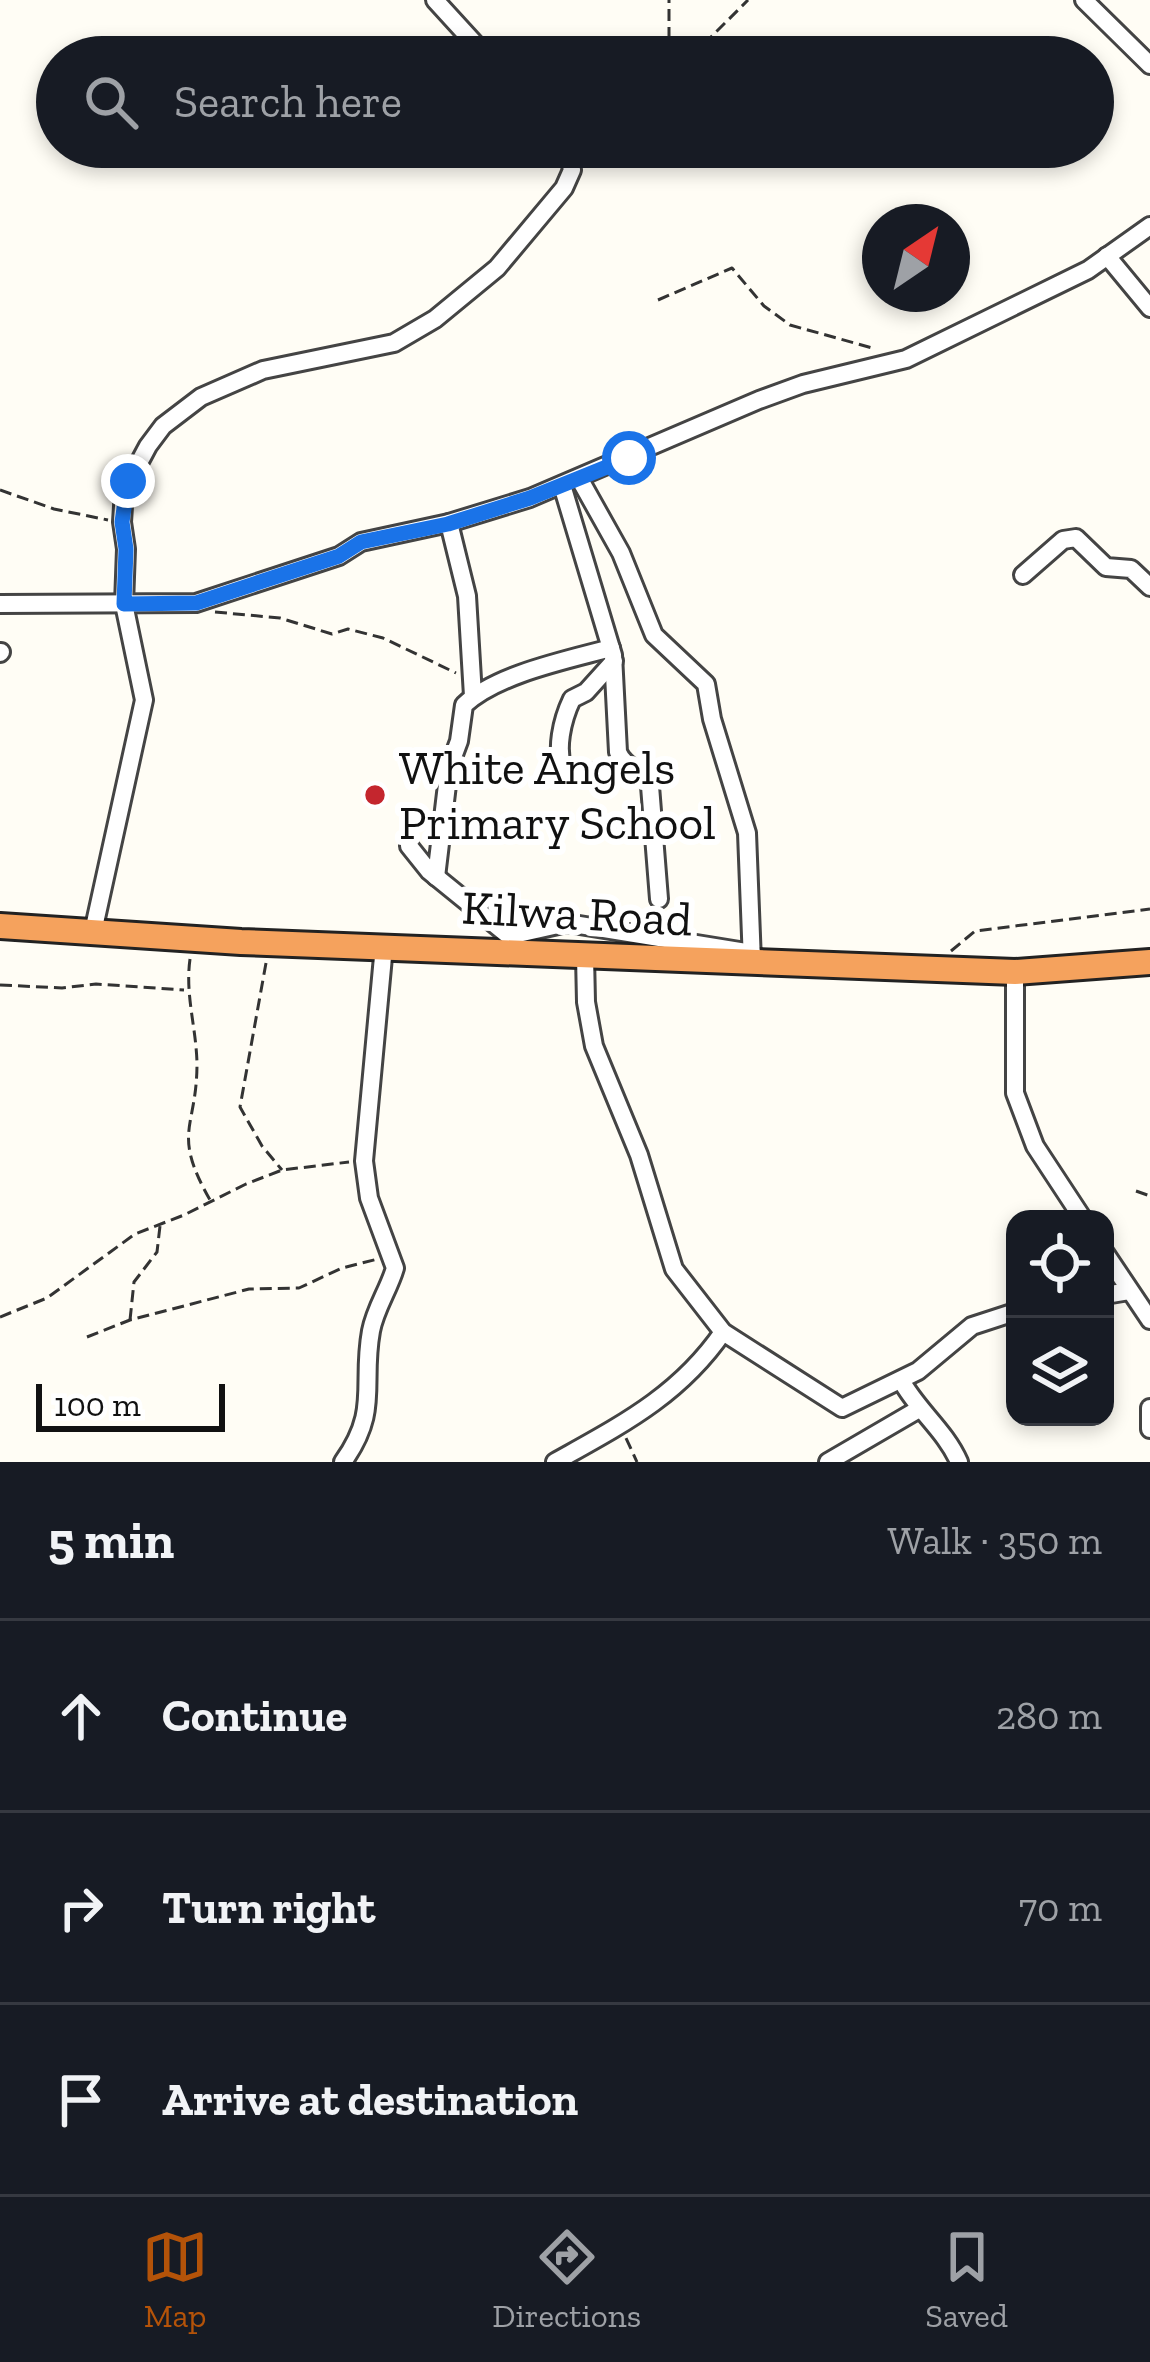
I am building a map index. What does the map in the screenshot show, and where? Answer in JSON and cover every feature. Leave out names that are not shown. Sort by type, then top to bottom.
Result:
[{"type":"highway","name":"Kilwa Road","points":[[0,926],[271,943],[752,958],[1015,972],[1150,962]]},
{"type":"street","points":[[435,0],[468,36]]},
{"type":"street","points":[[1084,0],[1150,65]]},
{"type":"street","points":[[93,932],[144,700],[124,604],[122,522],[124,491],[148,446],[190,404],[263,370],[394,343],[436,319],[478,286],[564,188],[572,168]]},
{"type":"street","points":[[0,604],[178,605],[294,572],[339,556],[361,542],[448,524],[570,482],[758,400],[906,359],[1088,270],[1150,226]]},
{"type":"street","points":[[1107,256],[1150,308]]},
{"type":"street","points":[[570,482],[612,654],[618,752],[650,786],[659,898]]},
{"type":"street","points":[[410,846],[436,877],[508,936],[567,923],[752,958],[747,833],[706,684],[654,635],[621,554],[570,482]]},
{"type":"street","points":[[436,877],[449,768],[459,741],[459,716],[472,688],[467,596],[448,524]]},
{"type":"street","points":[[1023,575],[1063,540],[1076,538],[1106,567],[1130,569],[1150,587]]},
{"type":"street","points":[[472,688],[612,654]]},
{"type":"street","points":[[612,654],[586,692],[572,699],[562,724],[560,765],[574,773],[637,772]]},
{"type":"street","points":[[344,1462],[366,1418],[371,1330],[394,1271],[369,1198],[364,1161],[384,946]]},
{"type":"street","points":[[585,956],[594,1046],[639,1155],[670,1262],[723,1332],[837,1407],[854,1404],[901,1380],[972,1326],[1006,1315]]},
{"type":"street","points":[[1015,972],[1015,1093],[1035,1146],[1076,1210]]},
{"type":"street","points":[[1114,1267],[1150,1320]]},
{"type":"street","points":[[1114,1294],[1129,1291]]},
{"type":"street","points":[[555,1462],[650,1407],[701,1364],[723,1332]]},
{"type":"street","points":[[901,1380],[946,1436],[959,1462]]},
{"type":"street","points":[[828,1462],[920,1408]]},
{"type":"street","points":[[1150,1408],[1150,1429]]},
{"type":"path","points":[[669,0],[669,36]]},
{"type":"path","points":[[712,36],[748,0]]},
{"type":"path","points":[[658,300],[732,268],[764,306],[790,325],[906,359]]},
{"type":"path","points":[[0,490],[54,509],[122,522]]},
{"type":"path","points":[[178,605],[280,618],[332,634],[346,628],[383,638],[472,688]]},
{"type":"path","points":[[945,969],[951,951],[975,931],[1150,909]]},
{"type":"path","points":[[193,939],[186,990],[197,1062],[186,1130],[188,1150],[211,1201]]},
{"type":"path","points":[[271,943],[240,1107],[262,1146],[282,1169]]},
{"type":"path","points":[[0,985],[186,990]]},
{"type":"path","points":[[1,1316],[47,1298],[123,1242],[282,1169],[364,1161]]},
{"type":"path","points":[[1136,1191],[1150,1196]]},
{"type":"path","points":[[130,1320],[134,1282],[157,1252],[160,1224]]},
{"type":"path","points":[[87,1336],[249,1289],[285,1292],[342,1268],[391,1255]]},
{"type":"path","points":[[620,1426],[637,1462]]},
{"type":"place","name":"White Angels Primary School","points":[[375,795]]},
{"type":"route","points":[[128,481],[122,522],[124,604],[178,605],[339,556],[370,539],[448,524],[530,498],[629,458]]}]
